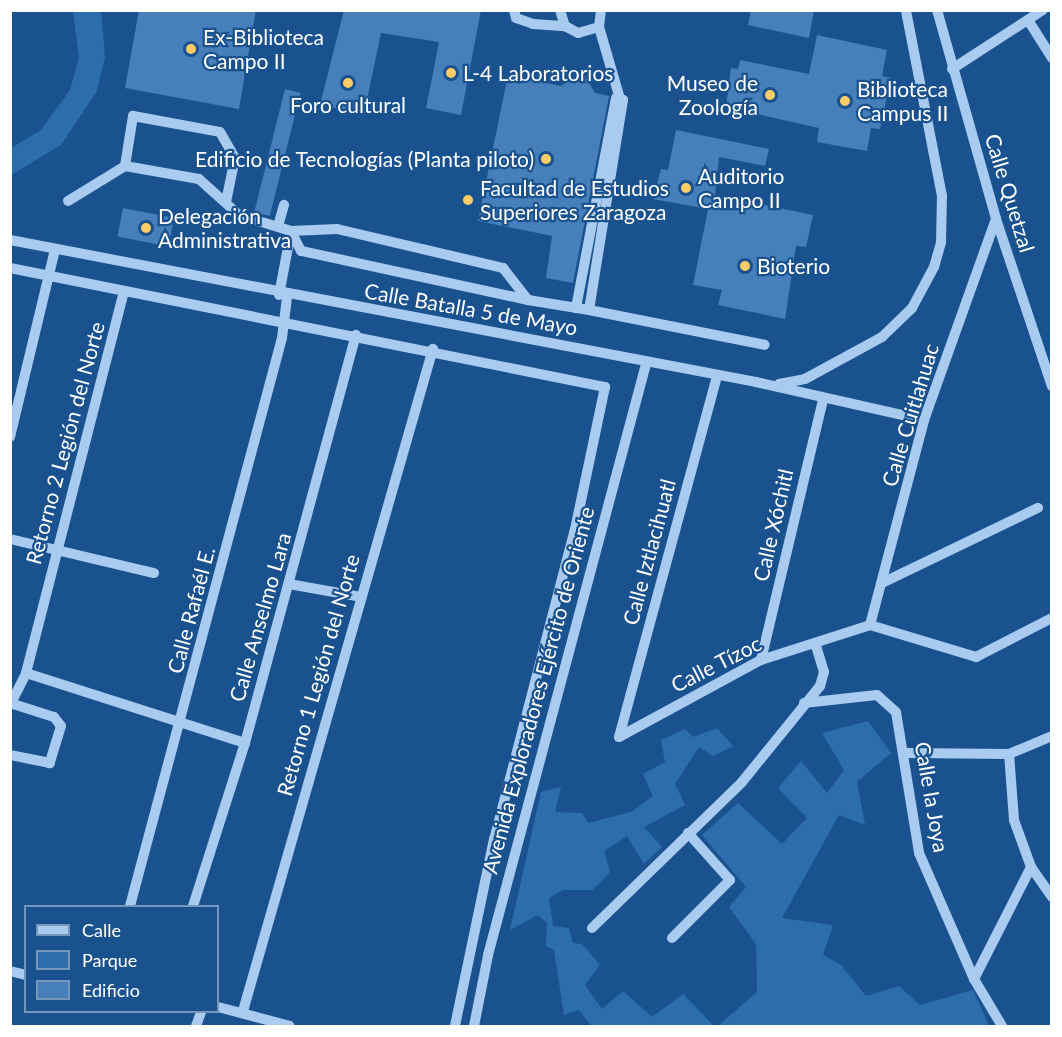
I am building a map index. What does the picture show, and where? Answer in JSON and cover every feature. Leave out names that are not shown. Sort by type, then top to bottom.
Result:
[{"type":"street","points":[[514,10],[516,18],[533,24],[565,26],[578,33],[599,27]]},
{"type":"street","points":[[560,10],[565,26]]},
{"type":"street","points":[[589,310],[620,99],[599,27],[602,10]]},
{"type":"street","name":"Calle Cuitlahuac","points":[[756,382],[805,380],[867,348],[912,308],[934,267],[942,242],[942,196],[906,10]]},
{"type":"street","name":"Calle Quetzal","points":[[936,10],[996,219],[1052,386]]},
{"type":"street","points":[[952,69],[1043,10]]},
{"type":"street","points":[[1028,20],[1052,58]]},
{"type":"street","points":[[576,308],[620,99]]},
{"type":"street","points":[[125,166],[132,116],[220,132],[235,158],[226,202]]},
{"type":"street","points":[[68,201],[125,166],[200,179],[239,215],[291,231],[337,229],[502,268],[528,300]]},
{"type":"street","points":[[278,226],[284,205]]},
{"type":"street","name":"Calle Cuitlahuac","points":[[870,625],[884,582],[924,420],[996,219]]},
{"type":"street","points":[[291,231],[302,251],[528,300],[765,345]]},
{"type":"street","name":"Calle Rafaél E.","points":[[130,905],[181,722],[285,322],[283,296],[291,231]]},
{"type":"street","name":"Calle Batalla 5 de Mayo","points":[[10,240],[283,296],[717,377],[756,382],[924,420]]},
{"type":"street","points":[[10,436],[56,249]]},
{"type":"street","points":[[10,268],[124,292],[433,349]]},
{"type":"street","name":"Retorno 2 Legión del Norte","points":[[11,704],[26,673],[124,292]]},
{"type":"street","name":"Calle Anselmo Lara","points":[[193,905],[245,743],[356,335]]},
{"type":"street","name":"Avenida Exploradores Ejército de Oriente","points":[[433,349],[602,384],[607,395],[471,951],[455,1026]]},
{"type":"street","name":"Retorno 1 Legión del Norte","points":[[243,1011],[433,349]]},
{"type":"street","name":"Avenida Exploradores Ejército de Oriente","points":[[474,1026],[488,955],[646,364]]},
{"type":"street","name":"Calle Iztlacihuatl","points":[[619,737],[717,377]]},
{"type":"street","name":"Calle Xóchitl","points":[[761,660],[823,399]]},
{"type":"street","points":[[884,582],[1038,508]]},
{"type":"street","points":[[10,539],[154,573]]},
{"type":"street","points":[[289,584],[361,597]]},
{"type":"street","points":[[870,625],[976,657],[1052,618]]},
{"type":"street","name":"Calle Tízoc","points":[[619,737],[761,660],[870,625]]},
{"type":"street","points":[[592,928],[742,782],[823,680],[814,643]]},
{"type":"street","points":[[26,673],[245,743]]},
{"type":"street","name":"Calle la Joya","points":[[804,703],[877,695],[896,712],[906,753],[919,853],[974,979],[1002,1026]]},
{"type":"street","points":[[10,755],[50,763],[61,726],[54,717],[11,704]]},
{"type":"street","points":[[906,753],[1009,754],[1052,736]]},
{"type":"street","points":[[1009,754],[1014,820],[1031,867],[1052,897]]},
{"type":"street","points":[[672,938],[730,880],[688,833]]},
{"type":"street","points":[[974,979],[1031,867]]},
{"type":"street","points":[[471,951],[488,955]]},
{"type":"street","points":[[219,1007],[243,1011],[290,1026]]},
{"type":"green space","points":[[73,11],[101,11],[105,57],[97,91],[61,145],[11,175],[11,148],[41,130],[70,90],[79,58]]},
{"type":"green space","points":[[868,721],[891,753],[857,782],[865,825],[839,815],[782,918],[833,925],[823,955],[840,964],[866,996],[899,986],[920,1005],[973,990],[989,1026],[718,1026],[757,992],[756,944],[729,907],[746,887],[702,835],[738,803],[782,844],[807,818],[778,788],[801,761],[827,793],[844,770],[822,733]]},
{"type":"green space","points":[[717,728],[733,746],[713,756],[699,747],[675,784],[685,805],[644,827],[662,847],[644,864],[627,836],[604,851],[610,872],[593,890],[563,890],[549,898],[553,926],[569,928],[573,943],[582,944],[600,965],[585,985],[602,1009],[623,991],[652,1017],[683,994],[714,1026],[591,1026],[579,1010],[564,1015],[554,950],[546,946],[547,923],[538,915],[510,930],[541,792],[561,787],[555,812],[582,813],[588,823],[631,812],[653,796],[643,774],[665,762],[661,740],[685,729],[693,737]]},
{"type":"building","name":"Ex-Biblioteca Campo II","points":[[139,10],[256,10],[239,109],[125,88]]},
{"type":"building","points":[[344,10],[481,10],[461,115],[426,108],[439,42],[381,33],[364,114],[320,105]]},
{"type":"building","points":[[751,10],[814,10],[809,38],[748,25]]},
{"type":"building","name":"Biblioteca Campus II","points":[[817,35],[887,50],[882,76],[891,78],[880,129],[871,128],[867,151],[817,142],[819,128],[726,107],[731,68],[738,69],[740,60],[809,74]]},
{"type":"building","name":"Edificio de Tecnologías (Planta piloto)","points":[[583,73],[595,93],[609,96],[573,283],[546,278],[552,236],[478,221],[508,75],[561,86]]},
{"type":"building","points":[[285,89],[301,93],[270,216],[254,212]]},
{"type":"building","name":"Bioterio","points":[[676,130],[769,149],[765,166],[719,157],[715,195],[813,215],[806,247],[796,246],[785,319],[718,305],[722,290],[693,285],[708,209],[653,199],[661,169],[668,170]]},
{"type":"building","name":"Delegación Administrativa","points":[[123,208],[174,218],[169,246],[117,236]]},
{"type":"place","name":"Ex-Biblioteca Campo II","points":[[191,49]]},
{"type":"place","name":"L-4 Laboratorios","points":[[451,73]]},
{"type":"place","name":"Foro cultural","points":[[348,83]]},
{"type":"place","name":"Museo de Zoología","points":[[770,95]]},
{"type":"place","name":"Biblioteca Campus II","points":[[845,101]]},
{"type":"place","name":"Edificio de Tecnologías (Planta piloto)","points":[[546,159]]},
{"type":"place","name":"Auditorio Campo II","points":[[686,188]]},
{"type":"place","name":"Facultad de Estudios Superiores Zaragoza","points":[[468,200]]},
{"type":"place","name":"Delegación Administrativa","points":[[146,228]]},
{"type":"place","name":"Bioterio","points":[[745,266]]}]
